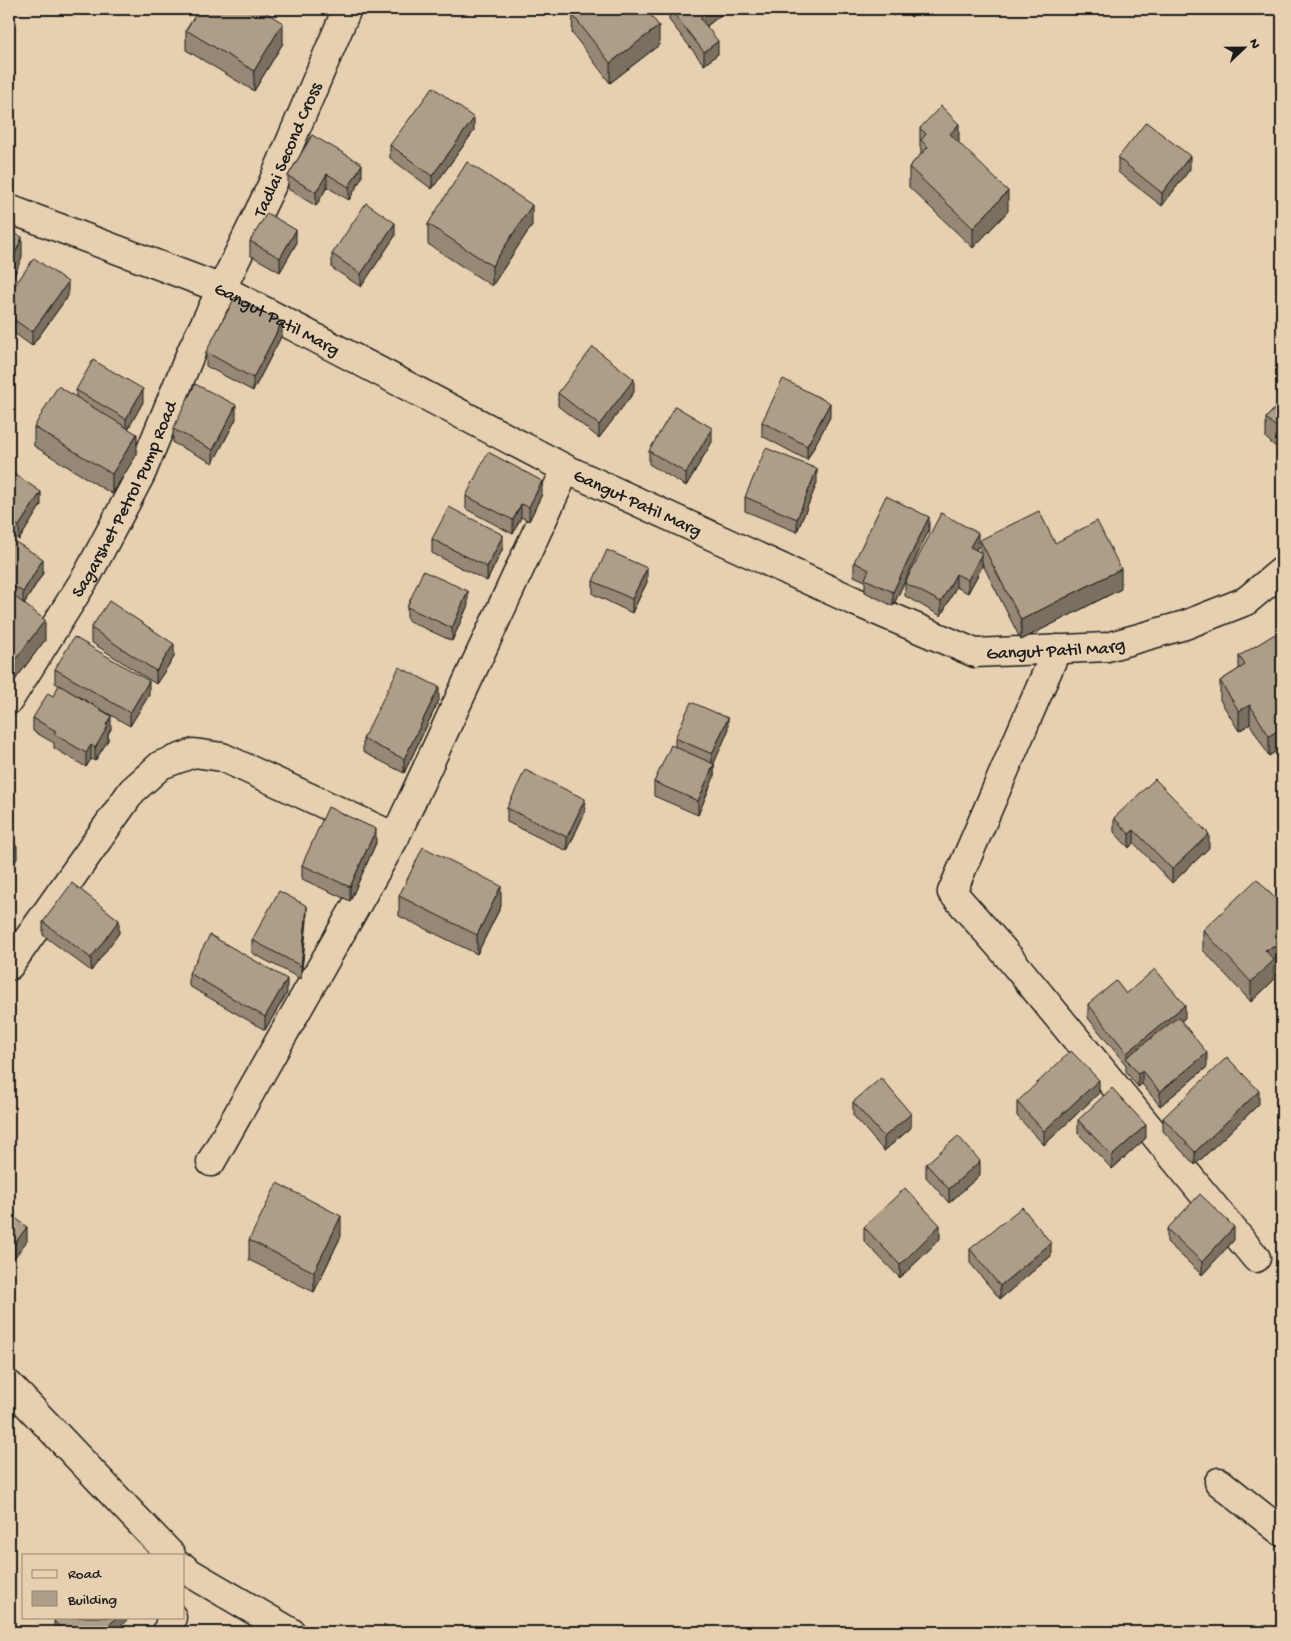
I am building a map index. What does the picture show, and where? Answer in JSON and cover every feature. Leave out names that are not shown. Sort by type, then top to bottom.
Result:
[{"type":"street","name":"Tadlai Second Cross","points":[[222,288],[271,186],[347,9]]},
{"type":"street","name":"Gangut Patil Marg","points":[[9,209],[222,288],[566,469],[854,601],[975,653],[1107,647],[1185,625],[1246,601],[1282,571]]},
{"type":"street","name":"Sagarshet Petrol Pump Road","points":[[9,700],[88,574],[141,474],[192,350],[222,288]]},
{"type":"street","points":[[211,1162],[395,838],[566,469]]},
{"type":"street","points":[[1057,649],[952,892],[1009,958],[1256,1258]]},
{"type":"street","points":[[9,966],[132,791],[161,765],[194,753],[222,757],[395,838]]},
{"type":"street","points":[[9,1385],[168,1554]]},
{"type":"street","points":[[1219,1482],[1282,1532]]},
{"type":"street","points":[[185,1571],[291,1632]]},
{"type":"street","points":[[167,1632],[172,1618]]},
{"type":"building","points":[[199,9],[260,9],[283,23],[254,71],[186,30]]},
{"type":"building","points":[[579,9],[646,9],[659,26],[610,63],[572,14]]},
{"type":"building","points":[[670,9],[712,9],[700,18],[718,41],[704,52]]},
{"type":"building","points":[[433,87],[474,118],[432,176],[390,145]]},
{"type":"building","points":[[941,106],[959,124],[950,134],[1008,191],[973,228],[909,167],[928,147],[921,140],[926,134],[920,128]]},
{"type":"building","points":[[1146,122],[1190,156],[1162,193],[1118,158]]},
{"type":"building","points":[[312,135],[362,164],[349,187],[327,174],[316,192],[288,176]]},
{"type":"building","points":[[467,162],[532,205],[492,266],[428,224]]},
{"type":"building","points":[[366,203],[395,223],[361,274],[332,254]]},
{"type":"building","points":[[267,213],[296,230],[280,258],[250,241]]},
{"type":"building","points":[[9,231],[22,237],[9,269]]},
{"type":"building","points":[[34,258],[68,282],[32,332],[10,317],[12,313],[9,310],[9,294]]},
{"type":"building","points":[[235,297],[282,322],[253,378],[206,352]]},
{"type":"building","points":[[593,347],[634,379],[599,425],[558,393]]},
{"type":"building","points":[[93,360],[143,389],[126,419],[76,390]]},
{"type":"building","points":[[783,379],[830,403],[807,446],[762,422]]},
{"type":"building","points":[[195,384],[236,405],[213,450],[173,429]]},
{"type":"building","points":[[58,386],[137,434],[112,474],[34,427]]},
{"type":"building","points":[[1282,401],[1282,433],[1266,418]]},
{"type":"building","points":[[675,406],[712,428],[686,473],[649,451]]},
{"type":"building","points":[[766,448],[817,469],[797,519],[745,497]]},
{"type":"building","points":[[488,452],[542,481],[529,507],[521,504],[513,520],[466,496]]},
{"type":"building","points":[[9,470],[41,492],[19,526],[9,520]]},
{"type":"building","points":[[886,496],[929,517],[893,592],[865,579],[869,570],[854,562]]},
{"type":"building","points":[[449,507],[503,535],[487,567],[432,539]]},
{"type":"building","points":[[1039,511],[1055,543],[1097,521],[1121,569],[1021,620],[980,540]]},
{"type":"building","points":[[941,513],[978,533],[970,547],[982,553],[968,580],[956,574],[941,602],[905,583]]},
{"type":"building","points":[[9,538],[43,559],[23,592],[9,583]]},
{"type":"building","points":[[607,550],[647,568],[632,599],[593,581]]},
{"type":"building","points":[[423,571],[468,591],[452,628],[407,607]]},
{"type":"building","points":[[9,592],[45,620],[9,668]]},
{"type":"building","points":[[109,601],[174,644],[156,671],[91,628]]},
{"type":"building","points":[[1275,634],[1282,646],[1282,728],[1269,736],[1250,705],[1239,711],[1220,681],[1245,665],[1239,656]]},
{"type":"building","points":[[74,637],[149,681],[130,713],[55,669]]},
{"type":"building","points":[[399,667],[439,687],[404,759],[363,739]]},
{"type":"building","points":[[59,685],[111,716],[106,725],[108,726],[95,748],[91,745],[86,753],[54,734],[56,731],[33,718],[48,693],[53,696]]},
{"type":"building","points":[[691,702],[728,718],[712,754],[675,738]]},
{"type":"building","points":[[671,745],[714,764],[698,801],[654,782]]},
{"type":"building","points":[[525,770],[585,799],[567,837],[507,808]]},
{"type":"building","points":[[1155,779],[1209,834],[1172,869],[1134,830],[1129,834],[1114,818]]},
{"type":"building","points":[[328,807],[376,829],[350,887],[302,865]]},
{"type":"building","points":[[9,840],[17,846],[9,858]]},
{"type":"building","points":[[423,847],[501,886],[477,935],[399,896]]},
{"type":"building","points":[[1257,879],[1282,906],[1282,944],[1265,950],[1274,960],[1251,982],[1203,930]]},
{"type":"building","points":[[72,883],[119,920],[91,958],[43,922]]},
{"type":"building","points":[[279,891],[307,906],[301,966],[252,940]]},
{"type":"building","points":[[210,935],[287,979],[265,1017],[189,973]]},
{"type":"building","points":[[1155,969],[1185,1005],[1127,1053],[1088,1004],[1116,981],[1126,994]]},
{"type":"building","points":[[1178,1017],[1207,1053],[1160,1092],[1142,1071],[1138,1074],[1126,1058]]},
{"type":"building","points":[[1071,1051],[1099,1080],[1044,1131],[1017,1102]]},
{"type":"building","points":[[1227,1057],[1259,1091],[1195,1152],[1163,1118]]},
{"type":"building","points":[[881,1078],[911,1114],[884,1137],[853,1102]]},
{"type":"building","points":[[1112,1088],[1146,1125],[1112,1156],[1078,1120]]},
{"type":"building","points":[[958,1136],[980,1161],[949,1189],[926,1164]]},
{"type":"building","points":[[277,1183],[341,1216],[314,1272],[249,1240]]},
{"type":"building","points":[[905,1188],[940,1225],[900,1265],[864,1227]]},
{"type":"building","points":[[1200,1194],[1234,1227],[1202,1262],[1167,1229]]},
{"type":"building","points":[[1022,1207],[1051,1243],[1000,1286],[970,1249]]},
{"type":"building","points":[[9,1213],[27,1227],[9,1251]]},
{"type":"building","points":[[57,1618],[116,1618],[102,1632],[65,1632],[54,1621]]}]
